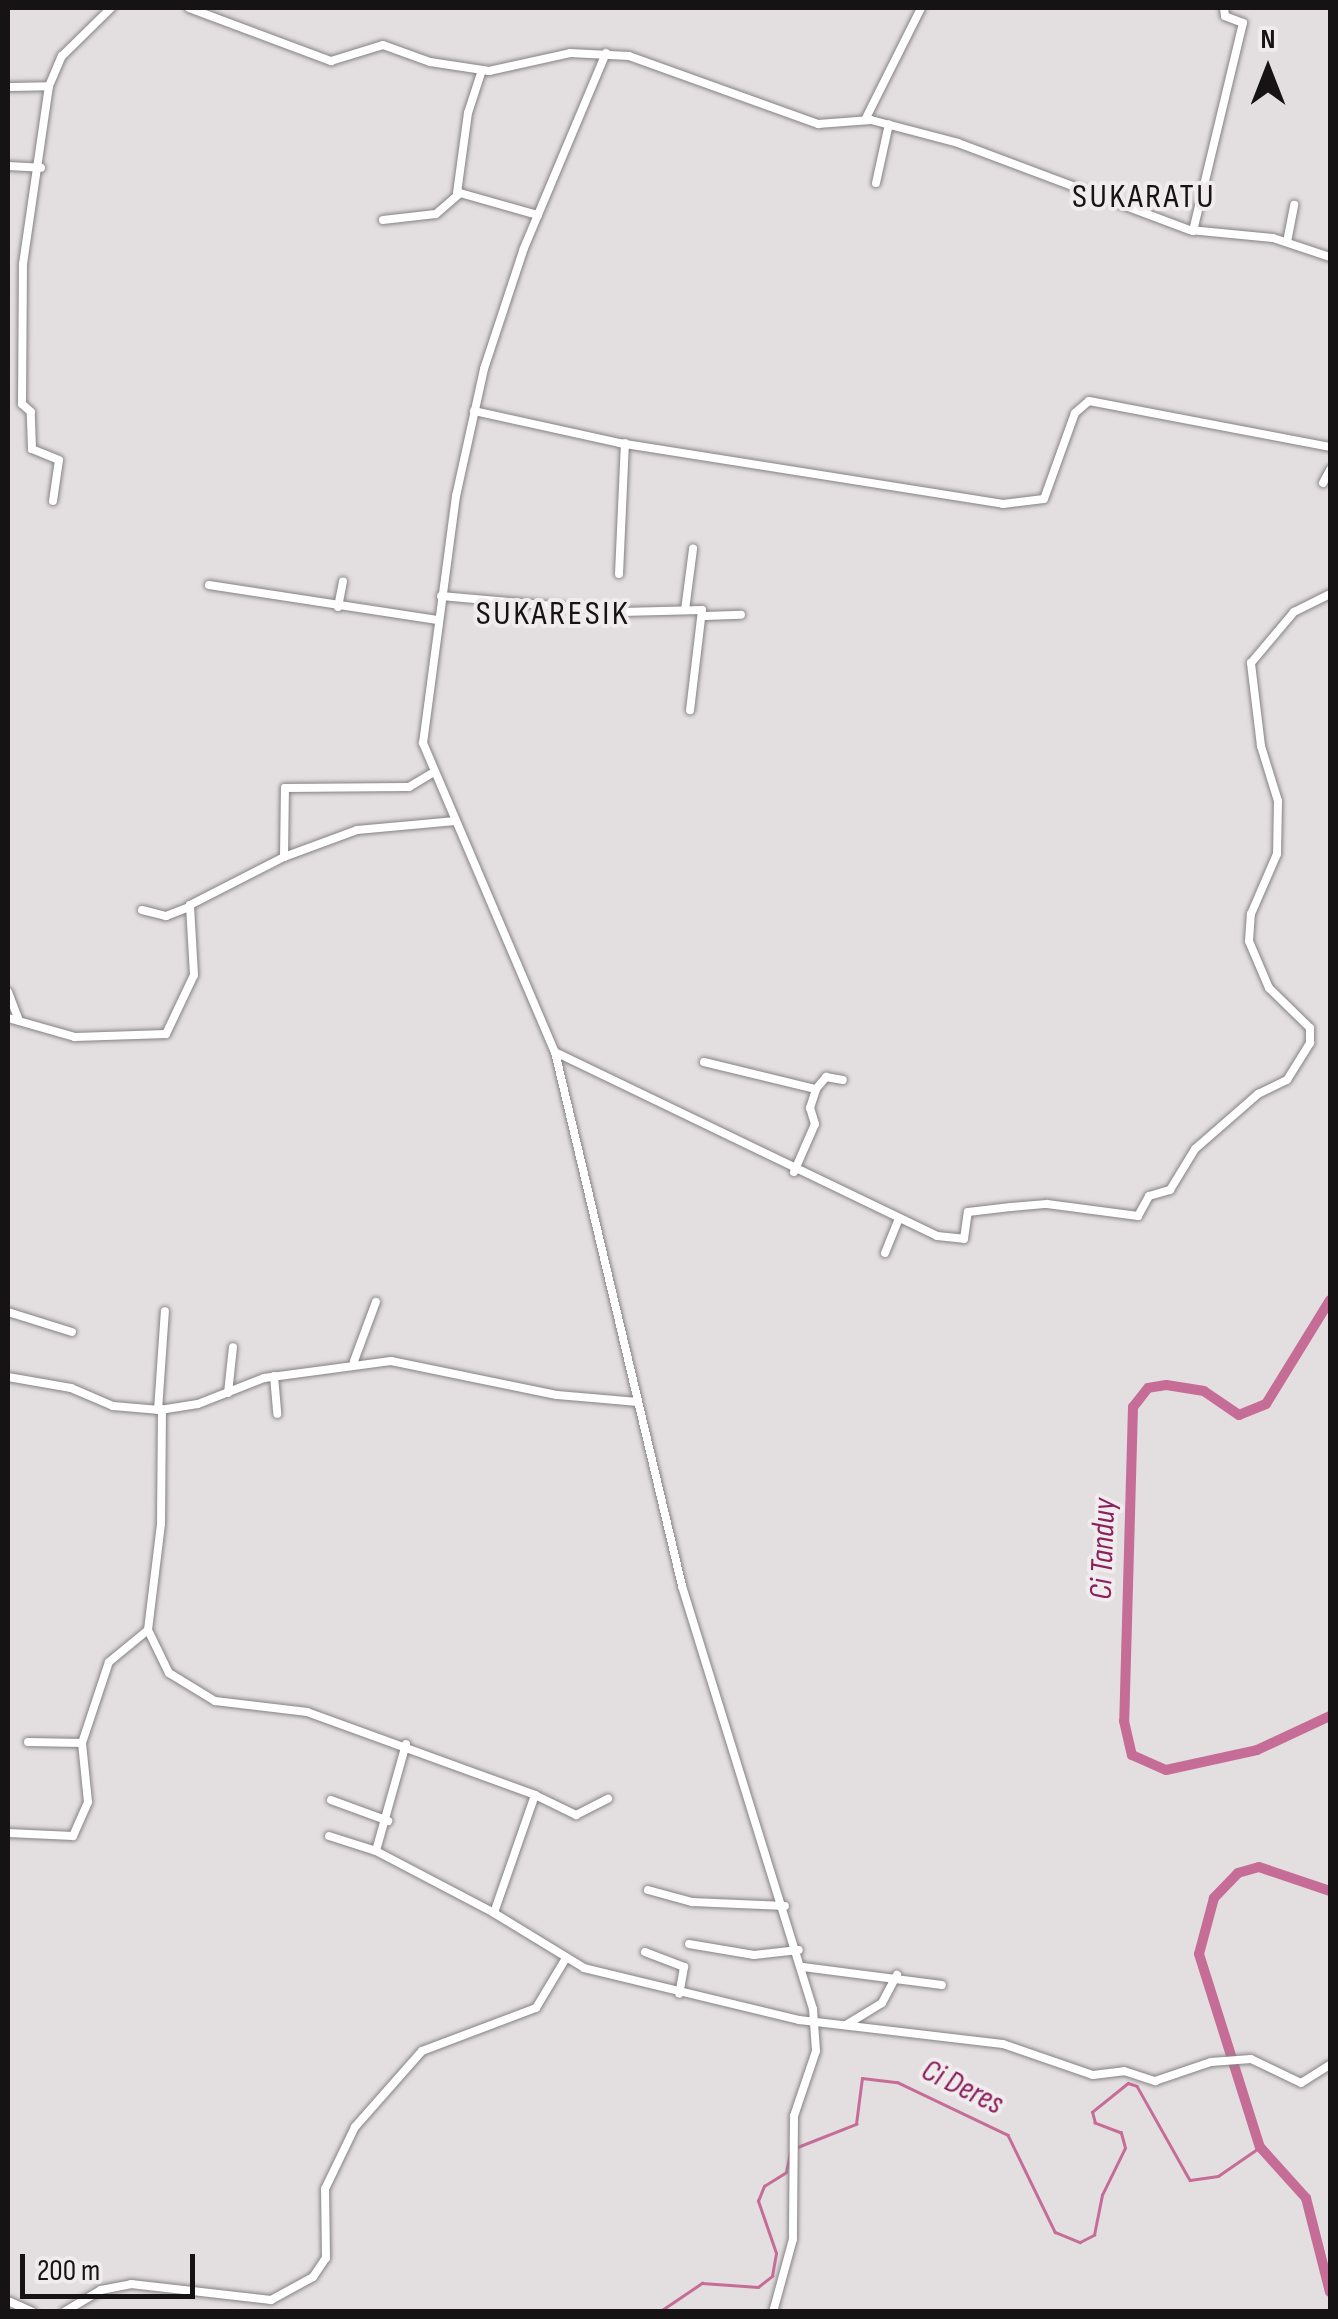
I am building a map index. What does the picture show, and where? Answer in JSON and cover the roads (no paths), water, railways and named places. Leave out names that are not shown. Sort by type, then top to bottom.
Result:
[{"type":"street","points":[[53,501],[59,460],[32,449],[31,411],[22,404],[22,281],[41,168],[49,86],[62,56],[111,8]]},
{"type":"street","points":[[189,8],[324,60],[390,45],[430,62],[482,70],[557,54],[606,54],[814,123],[865,120],[889,124],[1030,166],[1193,231],[1287,242],[1330,257]]},
{"type":"street","points":[[865,120],[921,8]]},
{"type":"street","points":[[1193,231],[1243,24],[1225,16],[1224,8]]},
{"type":"street","points":[[606,54],[514,277],[474,411],[441,596],[423,743],[432,774],[555,1052],[693,1627],[803,1967],[815,2022],[816,2051],[794,2116],[792,2239],[773,2312]]},
{"type":"street","points":[[383,220],[436,214],[457,193],[482,70]]},
{"type":"street","points":[[10,87],[49,86]]},
{"type":"street","points":[[876,183],[889,124]]},
{"type":"street","points":[[8,166],[41,168]]},
{"type":"street","points":[[457,193],[538,215]]},
{"type":"street","points":[[1287,242],[1294,205]]},
{"type":"street","points":[[474,411],[625,444],[920,495],[1018,504],[1044,499],[1074,413],[1089,400],[1330,446]]},
{"type":"street","points":[[619,574],[625,444]]},
{"type":"street","points":[[1323,484],[1330,470]]},
{"type":"street","points":[[684,610],[693,549]]},
{"type":"street","points":[[338,607],[343,581]]},
{"type":"street","points":[[209,586],[438,620]]},
{"type":"street","points":[[555,1052],[898,1221],[957,1240],[966,1237],[969,1212],[1048,1204],[1134,1218],[1149,1196],[1167,1194],[1195,1149],[1293,1072],[1312,1034],[1268,988],[1248,933],[1277,854],[1278,801],[1260,746],[1251,663],[1294,612],[1330,594]]},
{"type":"street","points":[[441,596],[564,602],[621,612],[684,610],[705,616],[741,615]]},
{"type":"street","points":[[690,710],[705,616]]},
{"type":"street","points":[[284,857],[286,788],[409,786],[432,774]]},
{"type":"street","points":[[142,910],[166,916],[284,857],[377,826],[456,821]]},
{"type":"street","points":[[8,1018],[89,1038],[166,1034],[194,976],[189,907]]},
{"type":"street","points":[[8,992],[19,1021]]},
{"type":"street","points":[[704,1062],[816,1089]]},
{"type":"street","points":[[794,1172],[816,1124],[810,1108],[816,1089],[826,1077],[843,1080]]},
{"type":"street","points":[[885,1253],[898,1221]]},
{"type":"street","points":[[354,1361],[376,1302]]},
{"type":"street","points":[[8,1312],[72,1332]]},
{"type":"street","points":[[165,1312],[160,1410],[161,1524],[148,1630],[169,1672],[216,1701],[306,1712],[406,1744],[576,1815],[608,1799]]},
{"type":"street","points":[[228,1393],[233,1347]]},
{"type":"street","points":[[8,1377],[72,1388],[113,1406],[160,1410],[228,1393],[274,1376],[354,1361],[427,1364],[557,1394],[638,1402]]},
{"type":"street","points":[[274,1376],[277,1414]]},
{"type":"street","points":[[8,1834],[73,1836],[88,1799],[82,1743],[109,1662],[148,1630]]},
{"type":"street","points":[[28,1742],[82,1743]]},
{"type":"street","points":[[376,1851],[388,1821],[406,1744]]},
{"type":"street","points":[[494,1913],[535,1795]]},
{"type":"street","points":[[330,1800],[388,1821]]},
{"type":"street","points":[[329,1836],[376,1851],[604,1976],[679,1994],[815,2022],[1003,2044],[1076,2072],[1124,2071],[1146,2080],[1177,2078],[1211,2062],[1252,2059],[1301,2083],[1330,2065]]},
{"type":"street","points":[[648,1890],[692,1902],[785,1906]]},
{"type":"street","points":[[690,1944],[748,1954],[799,1950]]},
{"type":"street","points":[[645,1952],[684,1967],[679,1994]]},
{"type":"street","points":[[64,2312],[101,2290],[145,2283],[276,2300],[313,2278],[326,2258],[326,2190],[354,2127],[422,2051],[536,2008],[566,1958]]},
{"type":"street","points":[[803,1967],[897,1975],[942,1985]]},
{"type":"street","points":[[846,2025],[882,2002],[897,1975]]},
{"type":"street","points":[[87,2299],[88,2312]]},
{"type":"street","points":[[8,2301],[33,2312]]},
{"type":"waterway","name":"Ci Tanduy","points":[[1330,1300],[1266,1404],[1239,1415],[1204,1391],[1166,1385],[1148,1388],[1133,1407],[1124,1721],[1132,1755],[1166,1770],[1257,1750],[1330,1716]]},
{"type":"waterway","name":"Ci Tanduy","points":[[1330,1891],[1259,1867],[1238,1873],[1214,1898],[1199,1954],[1260,2147],[1306,2198],[1330,2292]]},
{"type":"waterway","name":"Ci Deres","points":[[795,2148],[856,2124],[862,2078],[897,2082],[1008,2135],[1055,2232],[1080,2242],[1094,2235],[1102,2195],[1125,2148],[1121,2133],[1095,2123],[1092,2112],[1128,2083],[1137,2086],[1190,2180],[1218,2176],[1260,2147]]},
{"type":"waterway","name":"Ci Deres","points":[[659,2312],[702,2283],[758,2287],[772,2276],[776,2253],[758,2201],[764,2186],[786,2172],[790,2153]]},
{"type":"district","name":"SUKARATU","points":[[1144,197]]},
{"type":"district","name":"SUKARESIK","points":[[553,614]]}]
